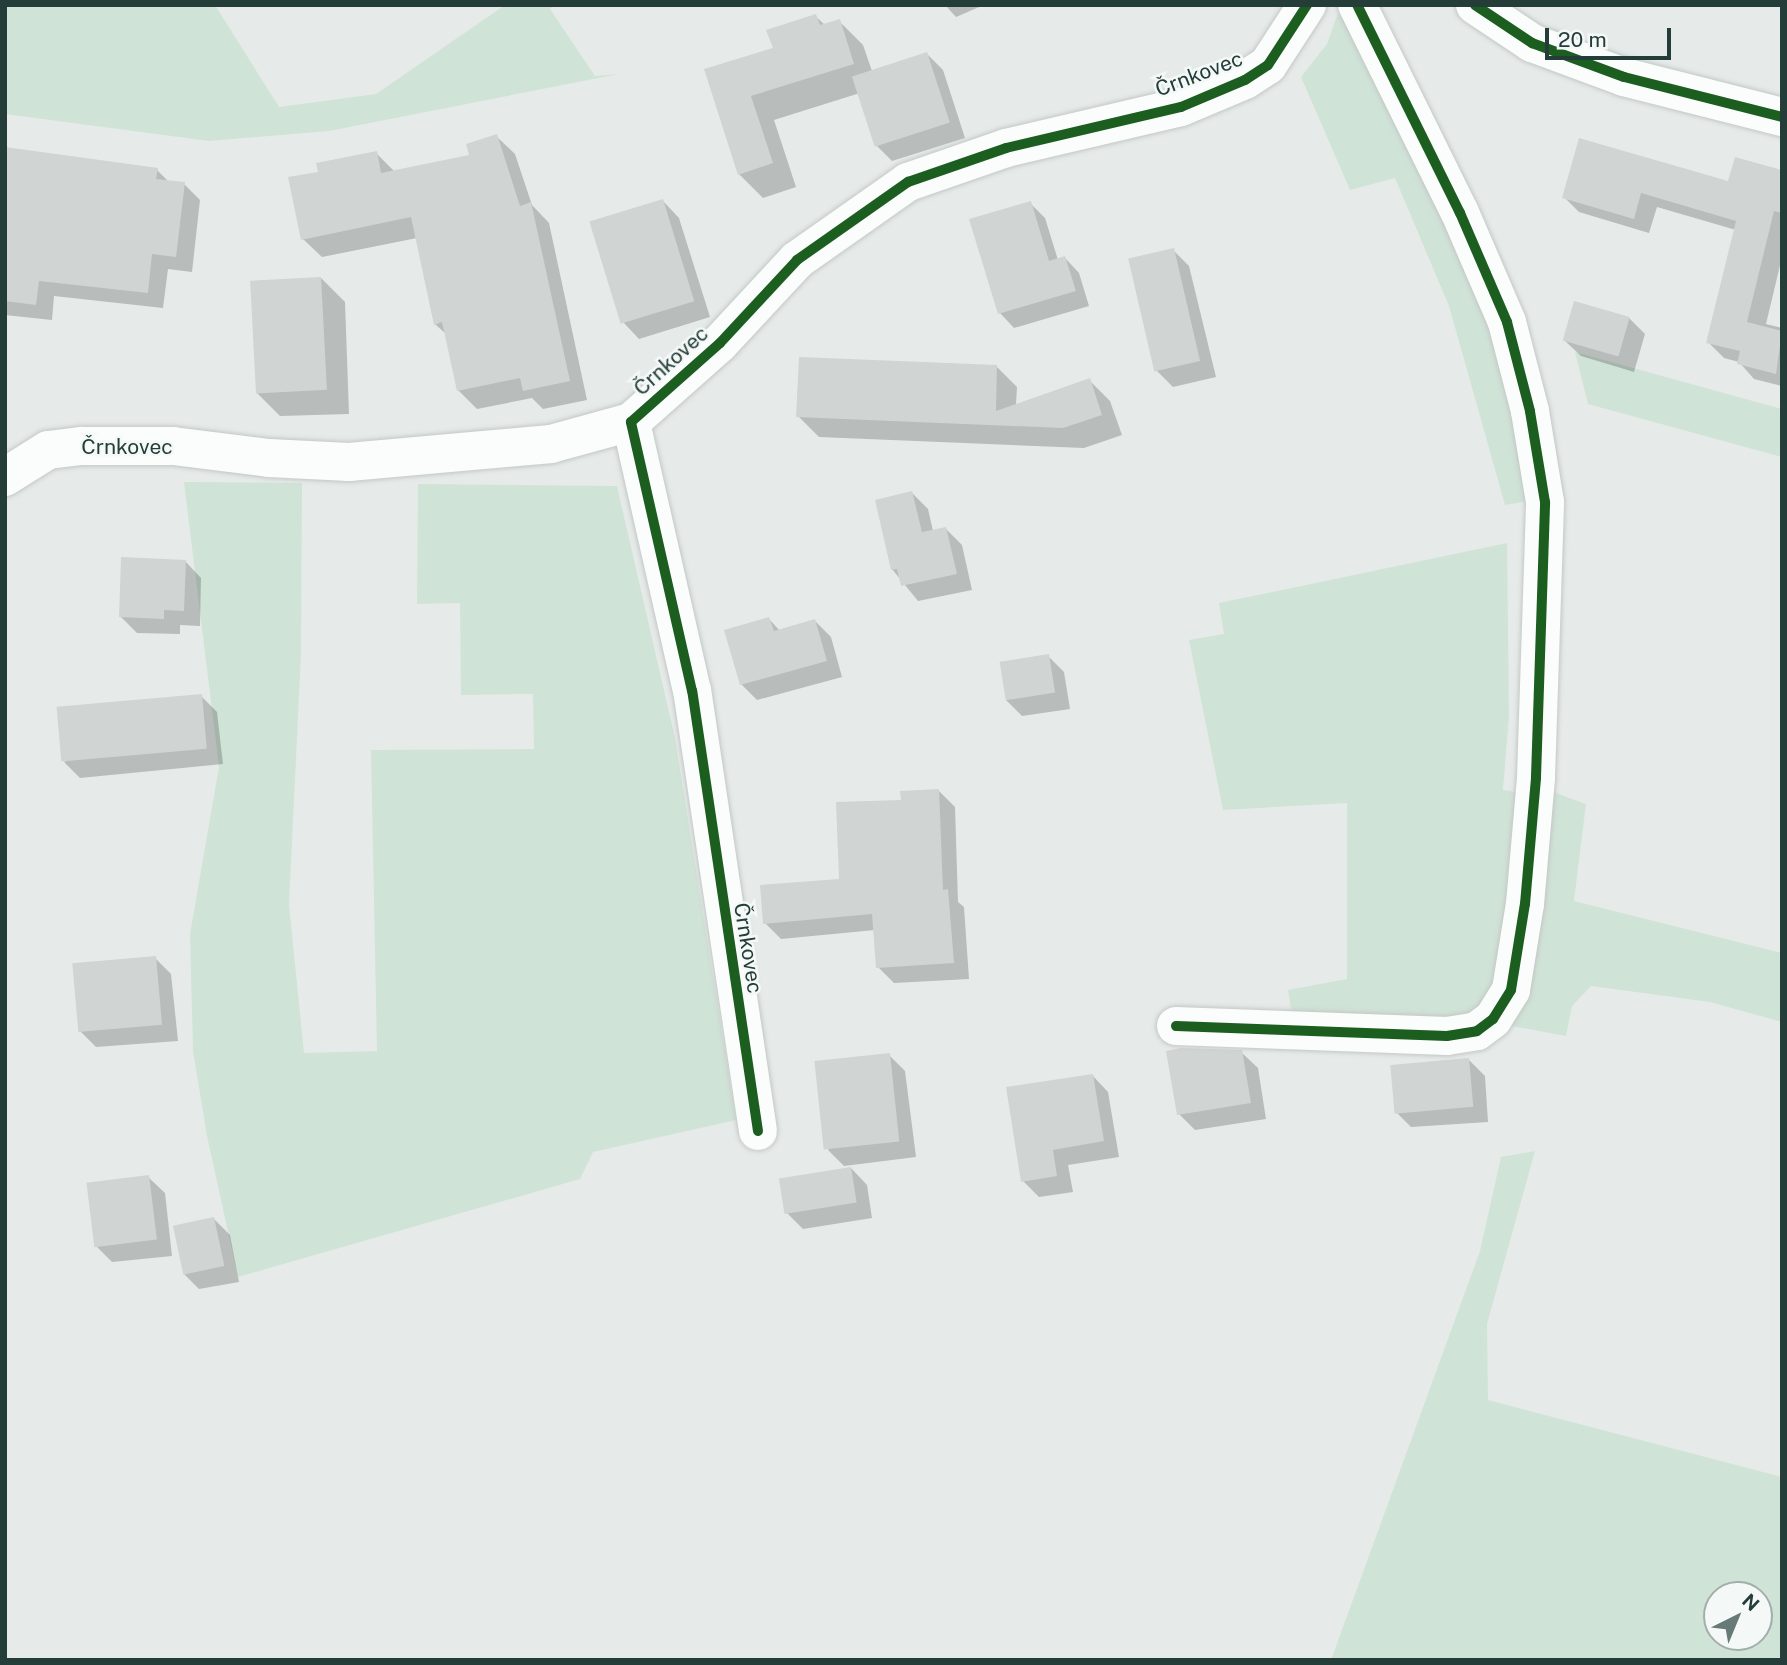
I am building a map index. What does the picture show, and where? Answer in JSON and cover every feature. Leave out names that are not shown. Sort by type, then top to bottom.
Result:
[{"type":"street","name":"Črnkovec","points":[[5,477],[48,450],[82,446],[173,446],[269,458],[349,462],[551,444],[631,422],[720,343],[797,260],[908,183],[1006,148],[1181,107],[1245,80],[1268,65],[1307,5]]},
{"type":"street","points":[[1176,1026],[1447,1036],[1477,1031],[1493,1019],[1511,990],[1536,777],[1545,502],[1530,411],[1507,322],[1460,213],[1357,5]]},
{"type":"street","points":[[1475,5],[1532,43],[1613,73],[1782,117]]},
{"type":"street","name":"Črnkovec","points":[[631,422],[692,691],[758,1131]]},
{"type":"green space","points":[[5,5],[215,5],[279,107],[376,94],[505,5],[554,5],[550,9],[595,76],[619,74],[329,131],[209,141],[5,114]]},
{"type":"green space","points":[[1338,13],[1354,35],[1497,333],[1529,501],[1505,505],[1449,306],[1395,178],[1350,190],[1301,77],[1327,44]]},
{"type":"green space","points":[[1575,352],[1782,409],[1782,457],[1588,404]]},
{"type":"green space","points":[[184,482],[302,483],[301,654],[289,905],[304,1053],[377,1051],[371,750],[534,749],[533,694],[461,695],[460,603],[417,604],[418,484],[617,486],[675,738],[736,1120],[593,1152],[580,1179],[238,1277],[207,1136],[193,1051],[190,934],[219,767]]},
{"type":"green space","points":[[1507,543],[1509,716],[1503,790],[1523,793],[1495,981],[1474,1016],[1293,1020],[1288,990],[1347,979],[1347,803],[1223,810],[1189,640],[1224,634],[1219,603]]},
{"type":"green space","points":[[1550,791],[1586,804],[1574,901],[1782,953],[1782,1022],[1710,1002],[1591,986],[1572,1006],[1566,1036],[1511,1026]]},
{"type":"green space","points":[[1535,1151],[1487,1324],[1488,1400],[1782,1477],[1782,1660],[1331,1660],[1480,1251],[1501,1157]]},
{"type":"building","points":[[816,14],[820,25],[840,19],[854,64],[751,96],[773,163],[738,175],[704,69],[773,48],[766,30]]},
{"type":"building","points":[[927,52],[950,122],[875,147],[852,76]]},
{"type":"building","points":[[497,134],[520,206],[531,202],[570,381],[523,391],[520,378],[457,391],[442,322],[434,325],[411,217],[301,240],[288,177],[318,172],[316,163],[377,151],[381,173],[469,155],[466,144]]},
{"type":"building","points":[[1579,138],[1728,181],[1735,157],[1782,170],[1782,213],[1774,211],[1747,322],[1782,331],[1776,374],[1737,364],[1740,351],[1706,343],[1736,221],[1641,193],[1634,219],[1562,198]]},
{"type":"building","points":[[5,147],[158,168],[156,179],[185,182],[176,257],[152,254],[148,293],[39,281],[36,305],[5,301]]},
{"type":"building","points":[[663,199],[694,301],[621,324],[589,222]]},
{"type":"building","points":[[1031,201],[1049,261],[1065,256],[1076,291],[998,314],[969,219]]},
{"type":"building","points":[[1174,248],[1200,361],[1154,372],[1128,259]]},
{"type":"building","points":[[321,277],[327,390],[256,394],[250,281]]},
{"type":"building","points":[[1574,301],[1630,317],[1618,356],[1563,340]]},
{"type":"building","points":[[799,357],[997,365],[996,411],[1090,378],[1102,415],[1063,428],[796,417]]},
{"type":"building","points":[[912,491],[922,532],[946,527],[957,574],[901,586],[897,569],[891,570],[875,500]]},
{"type":"building","points":[[121,557],[186,560],[184,611],[164,610],[164,619],[119,617]]},
{"type":"building","points":[[769,617],[774,631],[815,619],[827,661],[740,685],[724,630]]},
{"type":"building","points":[[1049,654],[1055,693],[1006,700],[1000,662]]},
{"type":"building","points":[[202,694],[207,749],[61,762],[57,707]]},
{"type":"building","points":[[939,789],[943,890],[948,889],[954,963],[876,968],[872,914],[763,924],[760,885],[839,879],[836,802],[901,800],[900,791]]},
{"type":"building","points":[[156,956],[162,1025],[78,1032],[72,963]]},
{"type":"building","points":[[1181,1048],[1242,1050],[1251,1103],[1177,1115],[1166,1051]]},
{"type":"building","points":[[890,1053],[899,1142],[824,1149],[814,1061]]},
{"type":"building","points":[[1469,1058],[1473,1107],[1395,1114],[1390,1065]]},
{"type":"building","points":[[1093,1074],[1104,1141],[1053,1150],[1057,1176],[1021,1182],[1006,1087]]},
{"type":"building","points":[[851,1167],[857,1203],[785,1214],[779,1178]]},
{"type":"building","points":[[149,1175],[157,1240],[94,1247],[86,1183]]},
{"type":"building","points":[[214,1217],[224,1266],[183,1275],[173,1226]]},
{"type":"cycle path","points":[[758,1131],[692,691],[631,422],[720,343],[797,260],[908,182],[1006,148],[1181,107],[1245,80],[1268,65],[1307,5]]},
{"type":"cycle path","points":[[1176,1026],[1447,1036],[1477,1031],[1493,1019],[1511,990],[1525,904],[1536,777],[1545,502],[1530,411],[1507,322],[1460,213],[1357,5]]},
{"type":"cycle path","points":[[1475,5],[1532,43],[1624,77],[1782,117]]}]
